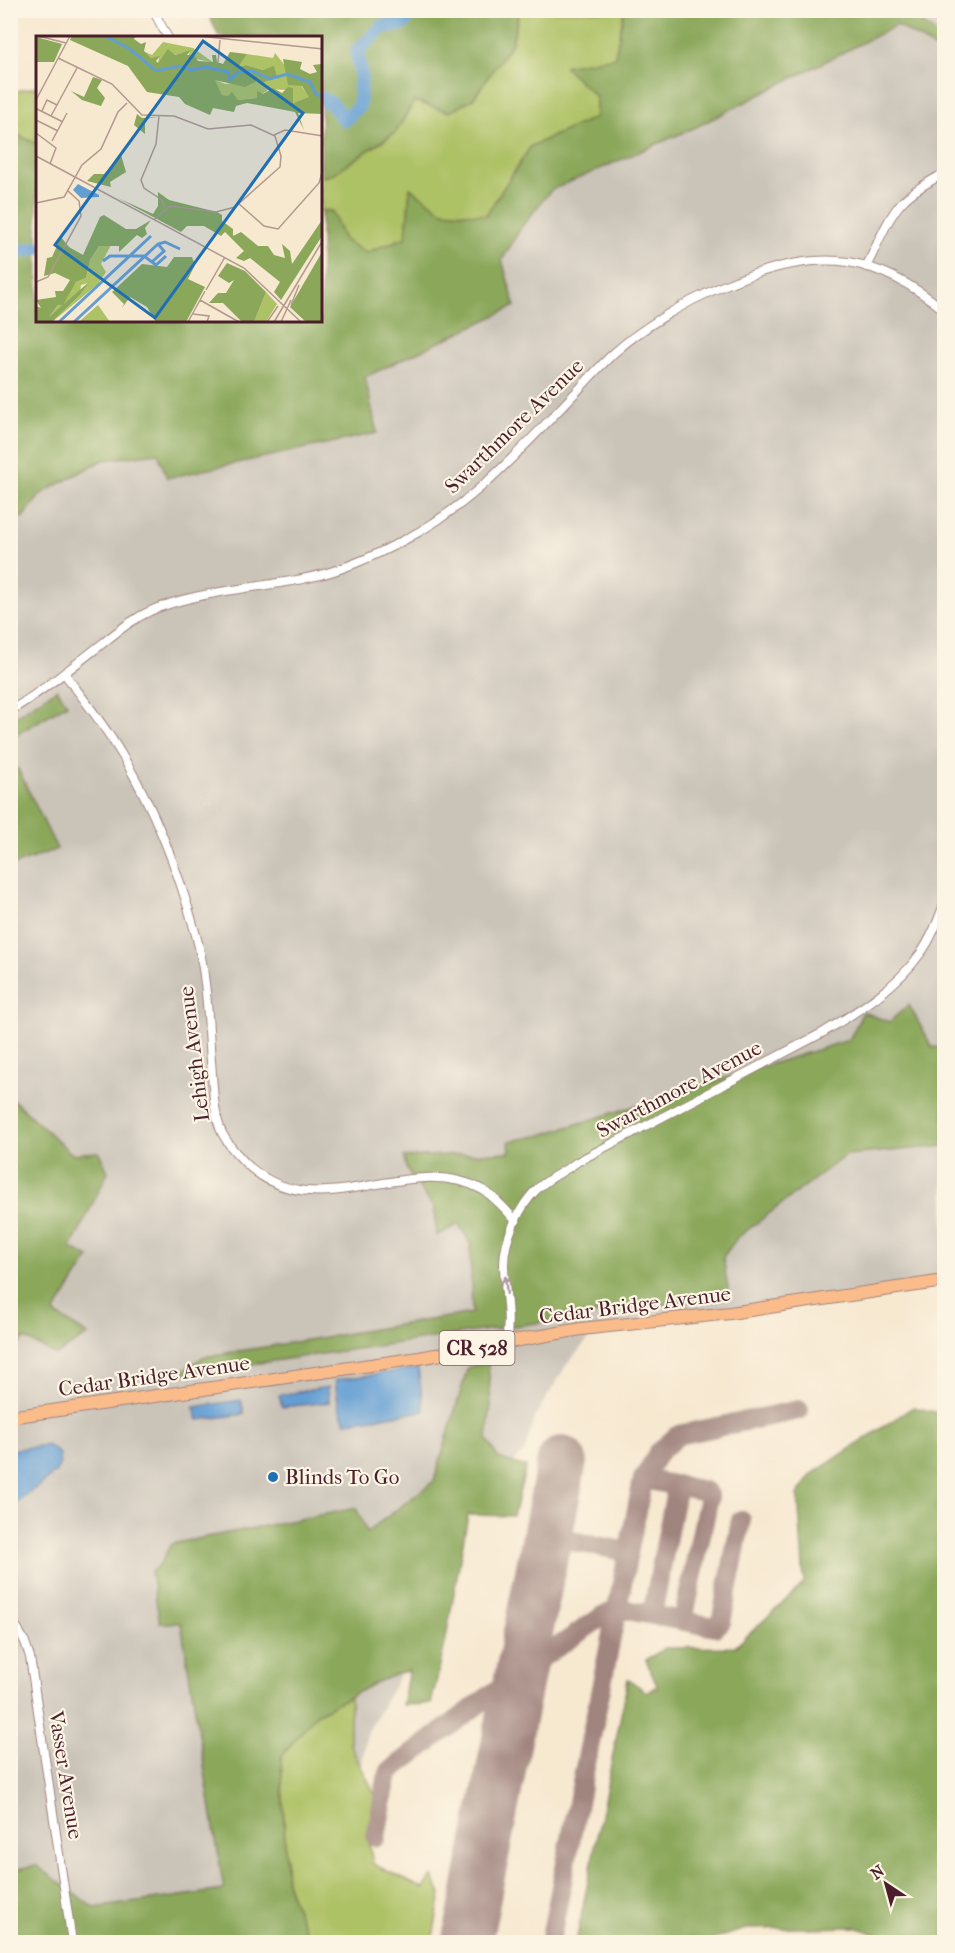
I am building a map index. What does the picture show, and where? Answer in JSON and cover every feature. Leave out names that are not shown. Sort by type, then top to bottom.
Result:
[{"type":"main road","name":"Cedar Bridge Avenue","points":[[10,1417],[419,1358],[581,1329],[730,1313],[945,1281]]},
{"type":"street","points":[[153,10],[167,36]]},
{"type":"street","points":[[866,267],[892,216],[903,201],[917,189],[945,173]]},
{"type":"street","name":"Swarthmore Avenue","points":[[10,711],[141,616],[160,606],[200,596],[315,576],[379,554],[424,530],[461,505],[485,484],[615,352],[665,315],[723,287],[786,265],[832,261],[884,272],[904,282],[945,310]]},
{"type":"street","name":"Lehigh Avenue","points":[[64,673],[117,747],[134,777],[173,862],[196,936],[202,965],[217,1114],[222,1132],[237,1154],[262,1177],[281,1187],[298,1191],[326,1192],[433,1179],[467,1184],[497,1200],[516,1221]]},
{"type":"street","name":"Swarthmore Avenue","points":[[506,1343],[509,1324],[504,1262],[507,1245],[516,1221],[530,1197],[540,1187],[577,1162],[824,1032],[876,997],[905,972],[921,954],[945,904]]},
{"type":"street","name":"Vasser Avenue","points":[[10,1616],[25,1642],[30,1657],[72,1942]]},
{"type":"shaded area","points":[[923,11],[944,11],[944,1282],[599,1327],[567,1364],[536,1415],[524,1452],[481,1490],[450,1535],[408,1660],[367,1733],[353,1820],[385,1942],[11,1942],[10,510],[22,518],[42,493],[103,460],[158,452],[167,478],[377,432],[365,377],[515,306],[502,260],[522,226],[551,190],[696,127]]},
{"type":"green space","points":[[213,11],[519,11],[512,43],[473,99],[450,112],[414,101],[396,132],[331,175],[322,177],[322,36],[219,36],[208,13]]},
{"type":"green space","points":[[519,11],[624,11],[615,57],[596,97],[596,117],[531,146],[486,215],[442,211],[410,189],[406,237],[365,253],[344,240],[332,211],[322,211],[322,177],[331,175],[396,132],[414,101],[450,112],[512,43]]},
{"type":"green space","points":[[624,11],[926,11],[922,24],[944,38],[944,58],[930,45],[897,25],[696,127],[551,190],[522,226],[502,260],[515,306],[365,377],[377,433],[167,478],[158,453],[103,460],[42,493],[22,518],[11,510],[11,132],[36,144],[36,322],[322,322],[322,211],[332,211],[344,240],[366,253],[406,237],[410,188],[442,211],[486,215],[531,146],[596,117],[596,97],[564,66],[615,57]]},
{"type":"green space","points":[[36,87],[36,144],[11,132],[11,92]]},
{"type":"green space","points":[[57,689],[67,704],[11,738],[11,719]]},
{"type":"green space","points":[[18,769],[57,849],[11,866],[11,772]]},
{"type":"green space","points":[[909,1005],[932,1047],[944,1048],[944,1146],[846,1155],[737,1238],[723,1257],[729,1295],[177,1375],[203,1357],[472,1313],[470,1243],[459,1224],[436,1236],[435,1210],[406,1168],[404,1157],[510,1152],[509,1141],[538,1136],[849,1040],[863,1012],[889,1022]]},
{"type":"green space","points":[[10,1097],[72,1154],[99,1152],[108,1172],[71,1248],[89,1258],[54,1313],[88,1335],[56,1355],[24,1338],[11,1354],[10,1181],[15,1168],[11,1161]]},
{"type":"green space","points":[[488,1363],[491,1403],[487,1439],[498,1458],[526,1467],[513,1516],[468,1515],[445,1644],[431,1704],[402,1705],[409,1670],[377,1682],[316,1714],[281,1757],[287,1886],[310,1942],[13,1942],[10,1927],[10,1871],[36,1865],[94,1908],[224,1890],[181,1623],[160,1623],[151,1572],[160,1564],[171,1544],[356,1508],[367,1532],[434,1481],[468,1367]]},
{"type":"green space","points":[[913,1407],[944,1414],[944,1942],[896,1942],[856,1927],[746,1929],[703,1942],[576,1942],[628,1679],[647,1692],[657,1686],[646,1660],[665,1648],[735,1647],[804,1583],[798,1493],[812,1474]]},
{"type":"green space","points":[[350,1696],[350,1745],[378,1800],[368,1836],[373,1864],[424,1889],[432,1876],[441,1894],[432,1942],[310,1942],[287,1886],[281,1757],[316,1714]]},
{"type":"water","points":[[418,1368],[424,1411],[345,1422],[339,1408],[335,1380]]},
{"type":"water","points":[[328,1387],[329,1402],[282,1407],[279,1395]]},
{"type":"water","points":[[241,1400],[244,1414],[198,1420],[194,1407]]},
{"type":"water","points":[[47,1445],[60,1454],[60,1464],[55,1473],[11,1507],[11,1450]]},
{"type":"waterway","points":[[322,99],[332,104],[344,120],[359,106],[361,75],[357,51],[382,27],[403,24],[412,10]]},
{"type":"waterway","points":[[10,253],[36,248]]},
{"type":"taxiway","points":[[550,1942],[643,1479],[659,1452],[678,1435],[799,1410]]},
{"type":"taxiway","points":[[643,1479],[700,1490],[706,1492],[709,1497],[683,1621]]},
{"type":"taxiway","points":[[652,1615],[677,1485]]},
{"type":"taxiway","points":[[376,1837],[390,1771],[521,1672],[603,1616],[616,1609],[622,1609],[715,1627],[721,1622],[741,1520]]},
{"type":"taxiway","points":[[546,1544],[556,1538],[628,1552]]},
{"type":"runway","points":[[467,1942],[562,1461]]},
{"type":"place","name":"Blinds To Go","points":[[273,1477]]}]
